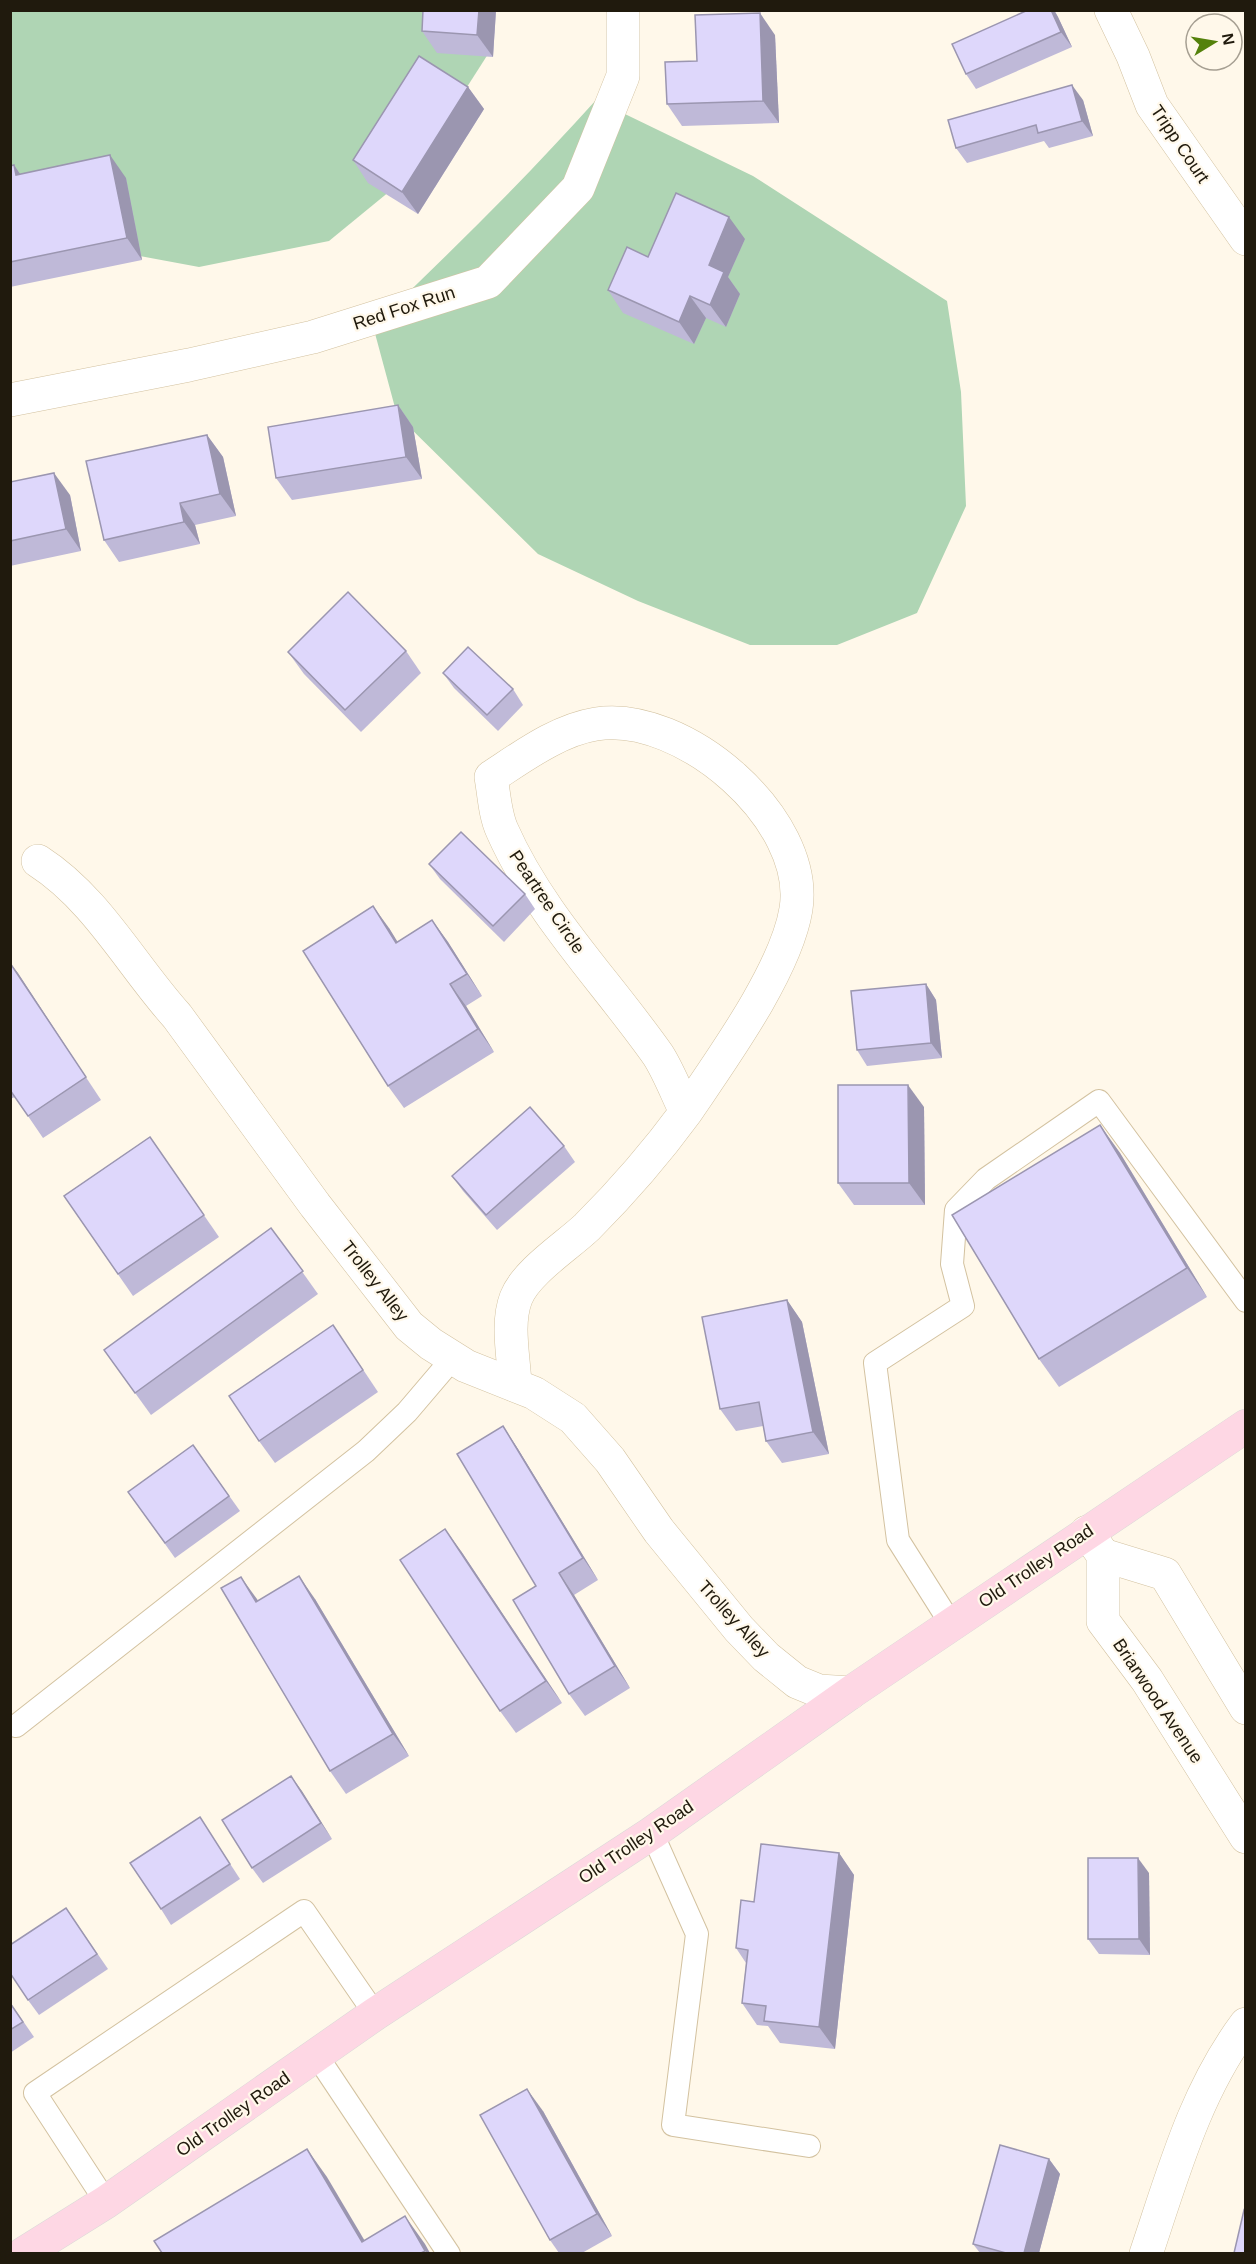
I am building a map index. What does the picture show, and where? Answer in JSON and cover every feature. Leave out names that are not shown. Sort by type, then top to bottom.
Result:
[{"type":"main road","name":"Old Trolley Road","points":[[23,2253],[106,2202],[375,2014],[652,1833],[951,1624],[1095,1544],[1245,1426]]},
{"type":"street","name":"Red Fox Run","points":[[10,400],[189,365],[313,337],[488,282],[578,188],[623,76],[623,10]]},
{"type":"street","name":"Tripp Court","points":[[1111,10],[1133,56],[1152,105],[1245,239]]},
{"type":"street","name":"Peartree Circle","points":[[515,1385],[512,1312],[517,1295],[551,1256],[584,1230],[620,1194],[687,1112],[733,1042],[774,969],[788,939],[796,908],[794,873],[782,834],[743,785],[692,746],[663,732],[631,726],[596,724],[544,742],[491,777],[501,828],[521,869],[575,948],[593,968],[611,997],[659,1057],[687,1112]]},
{"type":"street","name":"Trolley Alley","points":[[39,861],[58,874],[79,894],[119,943],[393,1307],[431,1344],[453,1358],[534,1393],[573,1418],[610,1460],[659,1531],[739,1629],[766,1657],[797,1682],[819,1691],[850,1693]]},
{"type":"street","points":[[1095,1544],[1165,1574],[1245,1708]]},
{"type":"street","name":"Briarwood Avenue","points":[[1095,1544],[1103,1621],[1147,1680],[1245,1837]]},
{"type":"street","points":[[1146,2253],[1188,2127],[1230,2044],[1245,2024]]},
{"type":"lane","points":[[951,1624],[898,1540],[875,1363],[963,1306],[952,1264],[956,1210],[986,1179],[1099,1101],[1245,1301]]},
{"type":"lane","points":[[16,1726],[366,1451],[407,1412],[453,1358]]},
{"type":"lane","points":[[652,1833],[697,1934],[673,2125],[809,2146]]},
{"type":"lane","points":[[106,2202],[35,2093],[304,1911],[375,2014]]},
{"type":"lane","points":[[317,2056],[449,2253]]},
{"type":"green space","points":[[11,11],[491,11],[490,51],[412,173],[329,241],[199,267],[43,238],[11,209]]},
{"type":"green space","points":[[596,100],[753,176],[947,301],[961,392],[966,506],[917,613],[837,645],[750,645],[638,601],[538,554],[397,415],[373,326],[487,215]]},
{"type":"building","points":[[423,10],[479,10],[477,35],[422,31]]},
{"type":"building","points":[[1028,10],[1051,10],[1061,32],[966,74],[952,44]]},
{"type":"building","points":[[760,13],[763,101],[667,104],[665,62],[697,61],[695,15]]},
{"type":"building","points":[[419,56],[468,87],[402,192],[353,160]]},
{"type":"building","points":[[1072,85],[1082,121],[1038,133],[1036,125],[956,148],[948,120]]},
{"type":"building","points":[[110,155],[127,238],[10,262],[10,166],[14,165],[16,175]]},
{"type":"building","points":[[676,193],[729,217],[709,265],[724,272],[710,305],[690,296],[679,322],[608,290],[627,247],[648,257]]},
{"type":"building","points":[[398,405],[406,457],[276,478],[268,427]]},
{"type":"building","points":[[207,435],[220,494],[180,503],[184,522],[104,540],[86,461]]},
{"type":"building","points":[[54,473],[66,529],[10,541],[10,482]]},
{"type":"building","points":[[348,592],[406,651],[345,710],[288,652]]},
{"type":"building","points":[[468,647],[513,689],[487,715],[443,673]]},
{"type":"building","points":[[461,832],[525,894],[493,926],[429,864]]},
{"type":"building","points":[[373,906],[396,943],[432,920],[467,974],[450,984],[478,1029],[388,1086],[303,951]]},
{"type":"building","points":[[10,963],[86,1077],[28,1116],[10,1090]]},
{"type":"building","points":[[926,984],[931,1043],[857,1050],[851,991]]},
{"type":"building","points":[[838,1085],[908,1085],[909,1183],[838,1183]]},
{"type":"building","points":[[530,1107],[564,1146],[486,1215],[452,1176]]},
{"type":"building","points":[[1100,1125],[1187,1268],[1039,1359],[952,1215]]},
{"type":"building","points":[[150,1137],[204,1215],[118,1274],[64,1196]]},
{"type":"building","points":[[271,1228],[303,1271],[135,1393],[104,1350]]},
{"type":"building","points":[[787,1300],[813,1432],[766,1441],[759,1402],[720,1409],[702,1317]]},
{"type":"building","points":[[333,1325],[363,1370],[259,1441],[229,1396]]},
{"type":"building","points":[[503,1426],[583,1558],[559,1573],[615,1666],[569,1694],[513,1600],[536,1586],[457,1454]]},
{"type":"building","points":[[193,1445],[229,1496],[165,1543],[128,1492]]},
{"type":"building","points":[[445,1529],[546,1681],[500,1711],[400,1560]]},
{"type":"building","points":[[299,1576],[393,1734],[330,1771],[221,1588],[241,1577],[256,1602]]},
{"type":"building","points":[[291,1776],[321,1823],[252,1868],[222,1820]]},
{"type":"building","points":[[200,1817],[230,1864],[161,1909],[130,1863]]},
{"type":"building","points":[[761,1844],[839,1853],[819,2027],[764,2021],[766,2006],[742,2003],[748,1950],[736,1948],[741,1900],[754,1902]]},
{"type":"building","points":[[1088,1858],[1138,1858],[1139,1939],[1088,1939]]},
{"type":"building","points":[[66,1908],[97,1954],[28,2000],[10,1973],[10,1945]]},
{"type":"building","points":[[10,2003],[23,2022],[10,2030]]},
{"type":"building","points":[[527,2089],[597,2214],[550,2240],[480,2115]]},
{"type":"building","points":[[1000,2145],[1049,2159],[1024,2253],[1006,2253],[973,2244]]},
{"type":"building","points":[[307,2149],[362,2242],[405,2216],[425,2251],[421,2253],[162,2253],[154,2241]]},
{"type":"building","points":[[1244,2210],[1245,2253],[1234,2253]]}]
